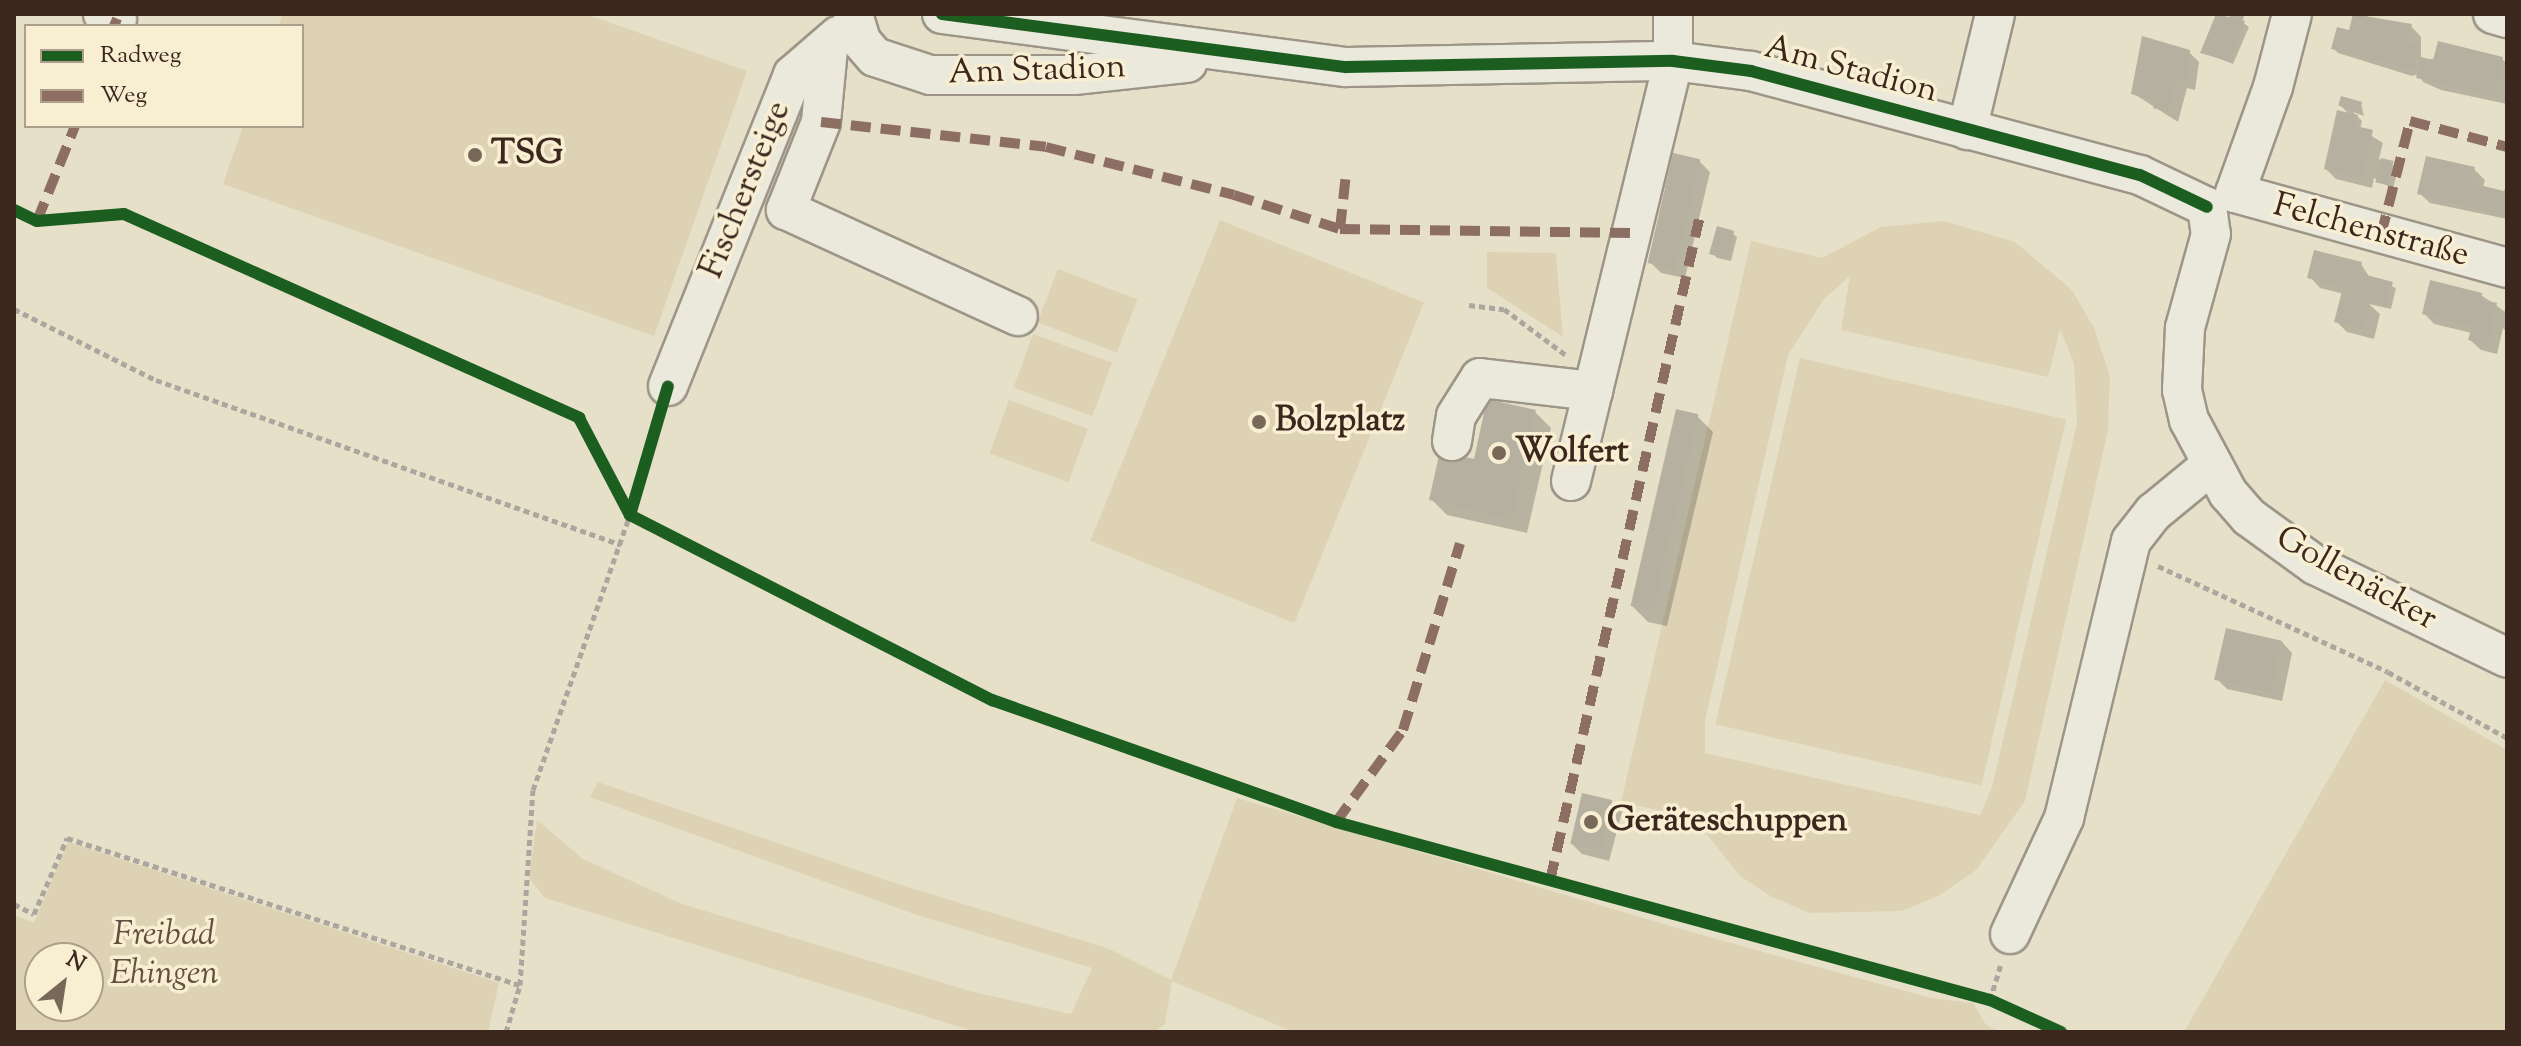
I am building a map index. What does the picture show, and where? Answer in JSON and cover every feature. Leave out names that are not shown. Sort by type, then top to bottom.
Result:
[{"type":"street","name":"Fischersteige","points":[[668,386],[793,75],[828,49],[853,14]]},
{"type":"street","name":"Am Stadion","points":[[853,14],[861,41],[875,57],[930,75],[1074,75],[1251,56]]},
{"type":"street","name":"Am Stadion","points":[[942,14],[1346,67],[1673,61],[1751,71],[2140,175],[2221,200]]},
{"type":"street","points":[[1571,481],[1673,61],[1673,14]]},
{"type":"street","points":[[1967,130],[1995,14]]},
{"type":"street","points":[[2221,200],[2273,87],[2292,14]]},
{"type":"street","points":[[2493,14],[2507,18]]},
{"type":"street","points":[[828,49],[821,122],[786,210],[1018,316]]},
{"type":"street","name":"Felchenstraße","points":[[2221,200],[2507,268]]},
{"type":"street","name":"Gollenäcker","points":[[2221,200],[2193,293],[2181,363],[2189,420],[2210,466],[2249,517],[2315,565],[2507,658]]},
{"type":"street","points":[[1446,431],[1480,378],[1594,384]]},
{"type":"street","points":[[2010,934],[2064,818],[2128,552],[2154,512],[2210,466]]},
{"type":"path","points":[[1469,305],[1504,309],[1594,384]]},
{"type":"path","points":[[14,309],[156,380],[621,545]]},
{"type":"path","points":[[506,1032],[520,985],[533,790],[634,501]]},
{"type":"path","points":[[2128,552],[2388,672],[2507,738]]},
{"type":"path","points":[[14,904],[34,914],[67,838],[520,985]]},
{"type":"green space","name":"TSG","points":[[283,14],[586,14],[747,71],[654,336],[223,184],[242,128],[304,128],[304,24],[279,24]]},
{"type":"green space","name":"Bolzplatz","points":[[1220,220],[1424,302],[1294,623],[1090,541]]},
{"type":"green space","points":[[1944,221],[2015,242],[2072,290],[2094,328],[2110,376],[2108,430],[2025,801],[1976,870],[1940,895],[1902,911],[1810,913],[1772,897],[1740,876],[1694,818],[1621,802],[1751,241],[1822,258],[1881,227]],"holes":[[[1850,276],[1841,330],[2048,377],[2060,329],[2074,363],[2077,423],[1992,787],[1980,815],[1705,753],[1705,721],[1788,355],[1824,299]]]},
{"type":"green space","points":[[1487,252],[1556,253],[1563,337],[1487,288]]},
{"type":"green space","points":[[1058,269],[1137,299],[1117,353],[1038,322]]},
{"type":"green space","points":[[1033,334],[1112,363],[1092,416],[1014,388]]},
{"type":"green space","points":[[1800,358],[2066,419],[1981,786],[1715,724]]},
{"type":"green space","points":[[1009,400],[1088,429],[1068,482],[990,454]]},
{"type":"green space","points":[[2385,680],[2507,750],[2507,1032],[2184,1032]]},
{"type":"green space","points":[[598,782],[898,884],[1107,948],[1171,980],[1237,798],[1691,932],[1931,998],[1973,1003],[1986,1025],[2000,1032],[1294,1032],[1172,981],[1165,1024],[1154,1032],[976,1032],[545,898],[529,878],[537,820],[583,859],[682,904],[970,991],[1071,1014],[1092,968],[914,914],[590,797]]},
{"type":"green space","name":"Freibad Ehingen","points":[[68,842],[499,983],[488,1032],[14,1032],[14,915],[34,923]]},
{"type":"building","points":[[2216,14],[2245,21],[2228,61],[2200,53]]},
{"type":"building","points":[[2353,14],[2412,24],[2407,44],[2418,47],[2413,70],[2331,49],[2337,27],[2349,30]]},
{"type":"building","points":[[2142,36],[2190,50],[2185,81],[2177,79],[2168,112],[2153,108],[2155,101],[2131,94]]},
{"type":"building","points":[[2438,41],[2503,57],[2494,97],[2416,78],[2421,57],[2433,60]]},
{"type":"building","points":[[2341,96],[2362,102],[2359,112],[2338,106]]},
{"type":"building","points":[[2337,110],[2358,115],[2356,126],[2373,130],[2362,178],[2324,169]]},
{"type":"building","points":[[1673,153],[1700,159],[1675,269],[1648,263]]},
{"type":"building","points":[[2426,156],[2475,167],[2471,183],[2504,191],[2507,184],[2507,216],[2417,194]]},
{"type":"building","points":[[2381,158],[2394,161],[2388,185],[2375,182]]},
{"type":"building","points":[[1717,226],[1734,231],[1726,259],[1709,254]]},
{"type":"building","points":[[2314,250],[2362,262],[2359,273],[2393,282],[2386,306],[2370,302],[2364,330],[2334,322],[2343,287],[2307,278]]},
{"type":"building","points":[[2430,280],[2482,293],[2481,299],[2497,303],[2487,345],[2468,340],[2472,326],[2422,314]]},
{"type":"building","points":[[1487,399],[1536,410],[1512,519],[1429,500],[1440,451],[1474,459]]},
{"type":"building","points":[[1676,409],[1698,414],[1653,611],[1631,606]]},
{"type":"building","points":[[2226,628],[2283,641],[2271,693],[2214,680]]},
{"type":"building","name":"Geräteschuppen","points":[[1582,793],[1612,800],[1601,851],[1570,844]]},
{"type":"marked path","points":[[115,24],[117,19]]},
{"type":"marked path","points":[[2381,235],[2410,121],[2507,147]]},
{"type":"marked path","points":[[821,122],[1046,147],[1234,195],[1340,229],[1631,233]]},
{"type":"marked path","points":[[37,221],[74,128]]},
{"type":"marked path","points":[[1340,229],[1346,174]]},
{"type":"marked path","points":[[1550,881],[1699,220]]},
{"type":"marked path","points":[[1336,822],[1403,730],[1460,544]]},
{"type":"cycle path","points":[[942,14],[1346,67],[1673,61],[1751,71],[2140,175],[2207,207]]},
{"type":"cycle path","points":[[14,210],[37,221],[124,214],[579,418],[630,515],[992,700],[1336,822],[1990,1000],[2061,1032]]},
{"type":"cycle path","points":[[630,515],[668,386]]},
{"type":"place","name":"TSG","points":[[475,155]]},
{"type":"place","name":"Bolzplatz","points":[[1259,422]]},
{"type":"place","name":"Wolfert","points":[[1499,453]]},
{"type":"place","name":"Geräteschuppen","points":[[1591,822]]}]
